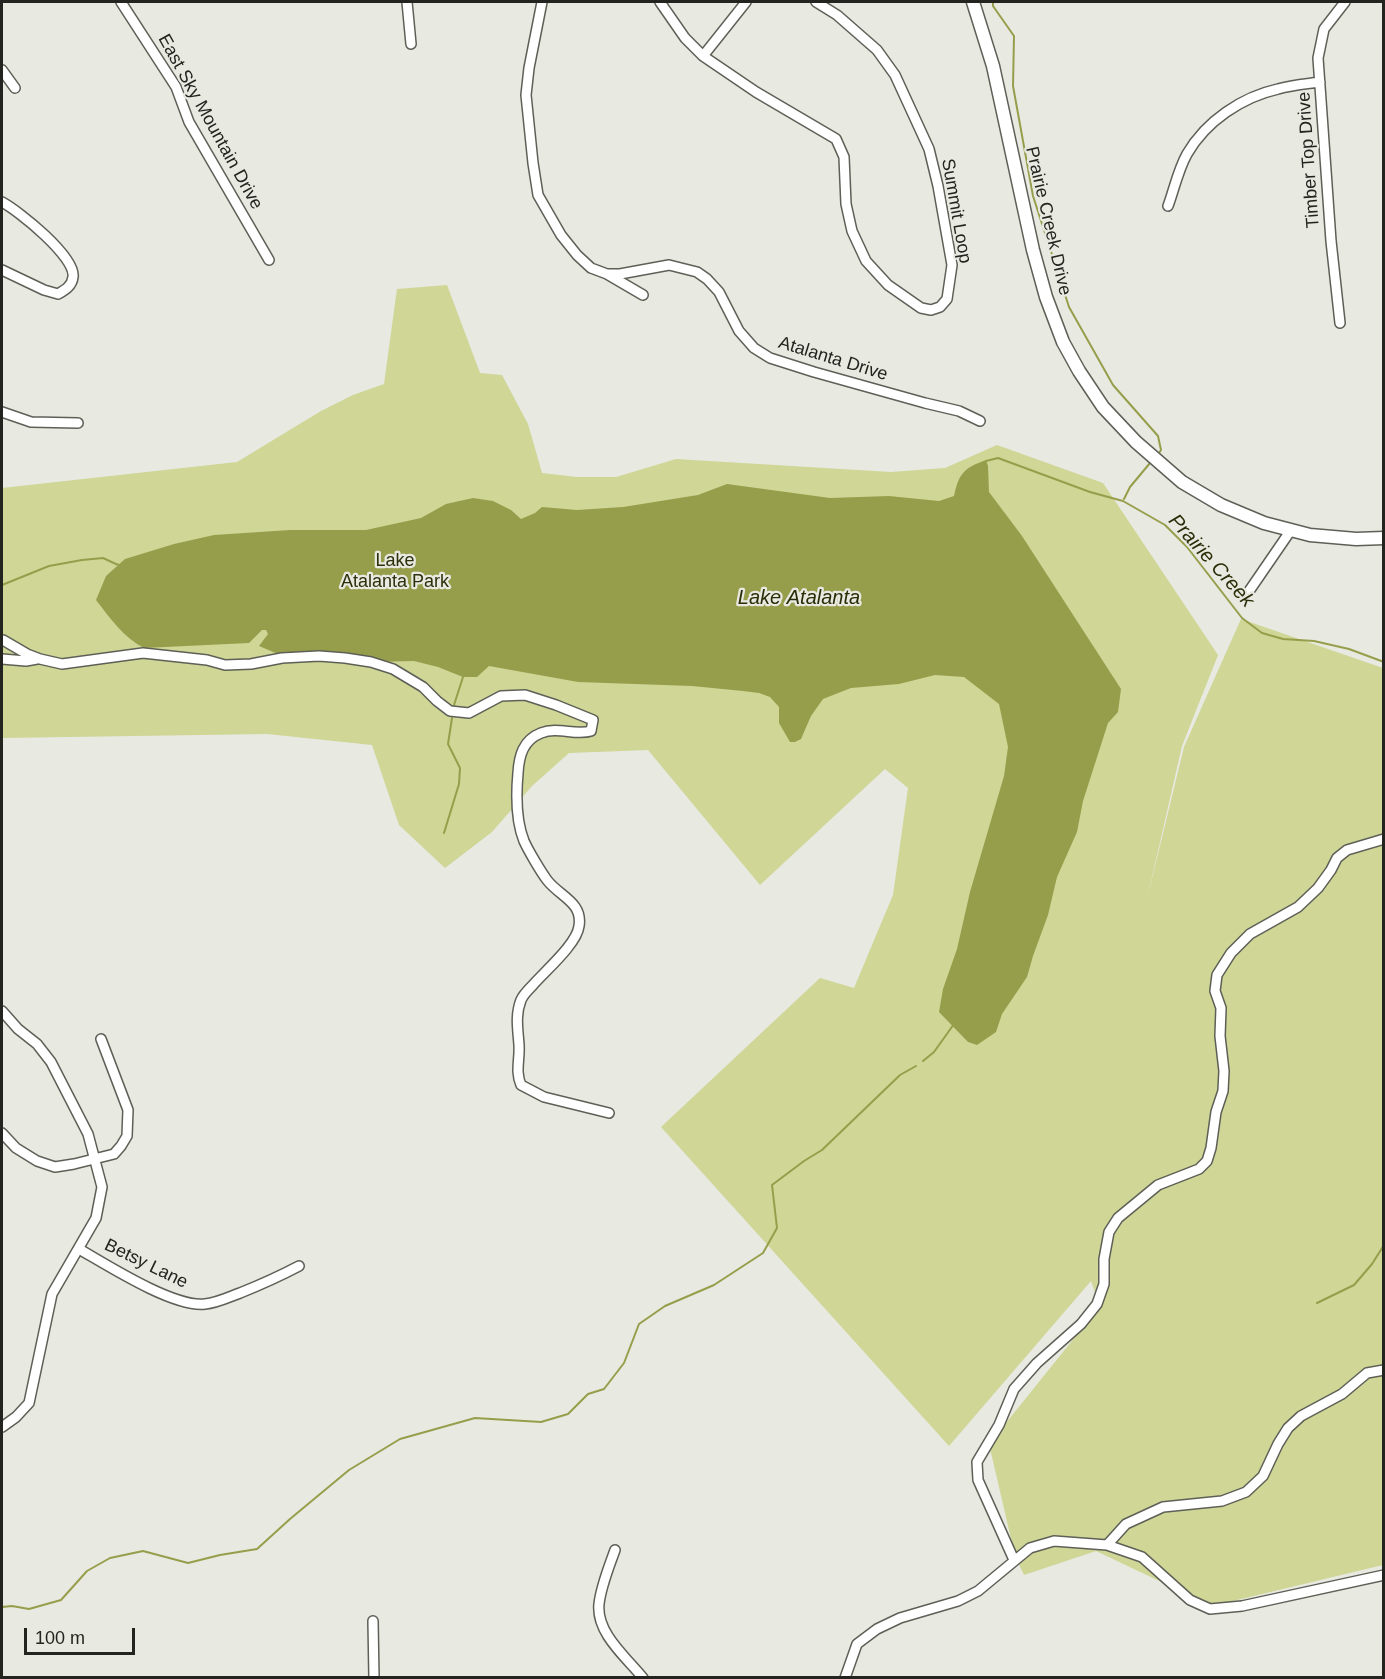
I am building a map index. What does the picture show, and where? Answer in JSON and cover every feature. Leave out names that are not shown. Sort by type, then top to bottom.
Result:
[{"type":"main road","name":"Prairie Creek Drive","points":[[973,2],[993,66],[1033,250],[1046,297],[1063,342],[1103,407],[1136,442],[1182,482],[1221,505],[1264,523],[1310,535],[1356,539],[1383,538]]},
{"type":"street","name":"East Sky Mountain Drive","points":[[121,2],[176,87],[189,122],[269,260]]},
{"type":"street","points":[[407,2],[411,44]]},
{"type":"street","points":[[542,2],[526,95],[538,195],[561,235],[577,255],[591,268],[607,274],[643,295]]},
{"type":"street","name":"Summit Loop","points":[[660,2],[685,38],[703,56],[756,92],[836,139],[844,157],[846,204],[852,231],[866,261],[888,285],[921,308],[931,310],[940,307],[949,289],[952,265],[938,186],[928,149],[895,75],[883,58],[837,15],[816,2]]},
{"type":"street","points":[[703,56],[746,2]]},
{"type":"street","name":"Timber Top Drive","points":[[1340,323],[1331,241],[1318,58],[1324,29],[1345,2]]},
{"type":"street","points":[[2,70],[15,88]]},
{"type":"street","points":[[1168,207],[1186,156],[1220,116],[1243,102],[1277,89],[1320,82]]},
{"type":"street","points":[[2,202],[38,228],[71,266],[73,277],[69,287],[58,294],[44,290],[2,270]]},
{"type":"street","name":"Atalanta Drive","points":[[607,274],[620,274],[669,265],[697,272],[719,292],[738,331],[754,348],[770,358],[959,411],[980,421]]},
{"type":"street","points":[[2,412],[31,422],[78,423]]},
{"type":"street","points":[[1245,597],[1291,530]]},
{"type":"street","points":[[2,639],[6,647],[2,658],[26,661],[40,659]]},
{"type":"street","points":[[2,639],[27,654],[62,664],[143,653],[207,660],[225,665],[251,664],[282,658],[345,658],[371,662],[393,669],[423,687],[450,711],[470,713],[501,696],[525,695],[593,720],[591,731],[560,729],[541,733],[527,742],[519,758],[518,816],[524,841],[547,880],[577,908],[580,918],[579,929],[568,947],[522,998],[517,1015],[519,1047],[517,1075],[521,1085],[544,1096],[609,1113]]},
{"type":"street","points":[[1014,1560],[978,1480],[977,1462],[999,1425],[1014,1389],[1037,1363],[1081,1324],[1097,1304],[1104,1284],[1104,1259],[1108,1232],[1118,1218],[1158,1185],[1199,1169],[1207,1161],[1216,1112],[1223,1092],[1221,1008],[1215,991],[1217,975],[1231,953],[1250,934],[1298,907],[1318,888],[1337,858],[1347,850],[1383,839]]},
{"type":"street","points":[[2,1011],[18,1029],[37,1044],[51,1062],[88,1134],[102,1187],[96,1218],[52,1294],[29,1403],[16,1417],[2,1427]]},
{"type":"street","points":[[2,1132],[16,1148],[36,1161],[55,1167],[114,1154],[122,1146],[127,1136],[128,1110],[101,1039]]},
{"type":"street","name":"Betsy Lane","points":[[79,1249],[152,1290],[185,1302],[204,1305],[271,1281],[299,1266]]},
{"type":"street","points":[[1107,1545],[1126,1524],[1163,1507],[1222,1501],[1246,1492],[1263,1476],[1287,1428],[1301,1416],[1342,1394],[1367,1373],[1383,1370]]},
{"type":"street","points":[[845,1677],[857,1644],[877,1629],[900,1618],[958,1601],[978,1591],[1030,1548],[1054,1541],[1107,1545],[1142,1557],[1190,1600],[1210,1609],[1242,1606],[1383,1575]]},
{"type":"street","points":[[615,1550],[599,1605],[601,1622],[611,1641],[643,1677]]},
{"type":"street","points":[[373,1621],[374,1677]]},
{"type":"green space","name":"Lake Atalanta Park","points":[[447,285],[480,373],[502,375],[528,424],[542,473],[577,477],[616,477],[676,459],[891,472],[945,468],[997,445],[1103,483],[1218,655],[1182,746],[1147,899],[1184,747],[1241,619],[1383,668],[1383,1565],[1212,1606],[1096,1551],[1024,1575],[1015,1556],[989,1444],[1100,1306],[1091,1281],[949,1446],[661,1127],[820,978],[854,988],[893,895],[908,788],[885,769],[760,885],[648,750],[569,753],[532,786],[492,832],[445,868],[399,825],[372,745],[267,734],[2,738],[2,488],[237,462],[321,411],[353,395],[384,384],[397,289]]},
{"type":"water","name":"Lake Atalanta","points":[[986,460],[989,492],[1022,536],[1121,689],[1118,712],[1108,723],[1083,801],[1077,832],[1057,877],[1048,915],[1027,977],[1002,1014],[996,1032],[977,1045],[968,1042],[939,1012],[943,989],[957,949],[970,892],[1004,776],[1008,747],[999,704],[964,677],[935,675],[899,684],[851,688],[823,699],[811,716],[801,739],[790,742],[779,723],[779,707],[770,697],[759,693],[692,686],[578,682],[489,666],[477,677],[463,677],[414,661],[371,662],[336,652],[278,654],[259,646],[268,634],[266,630],[262,630],[249,643],[144,648],[124,633],[96,600],[106,576],[125,559],[214,535],[290,530],[366,530],[421,518],[446,504],[473,498],[493,501],[511,510],[521,519],[542,507],[577,510],[623,507],[698,495],[727,484],[830,498],[889,496],[939,501],[954,496],[964,472]]},
{"type":"waterway","points":[[993,2],[993,6],[1014,36],[1013,86],[1033,196],[1069,307],[1113,385],[1158,436],[1161,450],[1159,453]]},
{"type":"waterway","name":"Prairie Creek","points":[[986,461],[998,458],[1090,492],[1123,501],[1165,525],[1187,547],[1242,618],[1262,633],[1283,639],[1314,641],[1349,649],[1384,662]]},
{"type":"waterway","points":[[1124,499],[1130,487],[1150,463]]},
{"type":"waterway","points":[[2,585],[49,566],[82,560],[103,558],[122,566]]},
{"type":"waterway","points":[[454,705],[463,677]]},
{"type":"waterway","points":[[444,833],[459,784],[460,768],[448,744],[452,718]]},
{"type":"waterway","points":[[923,1061],[934,1052],[954,1024]]},
{"type":"waterway","points":[[2,1607],[29,1609],[61,1600],[87,1571],[110,1558],[143,1551],[188,1563],[257,1549],[349,1470],[400,1439],[475,1418],[541,1422],[568,1414],[588,1394],[604,1389],[624,1363],[639,1324],[665,1306],[714,1285],[763,1253],[777,1228],[772,1185],[822,1150],[900,1075],[916,1066]]},
{"type":"waterway","points":[[1317,1303],[1354,1285],[1384,1245]]}]
